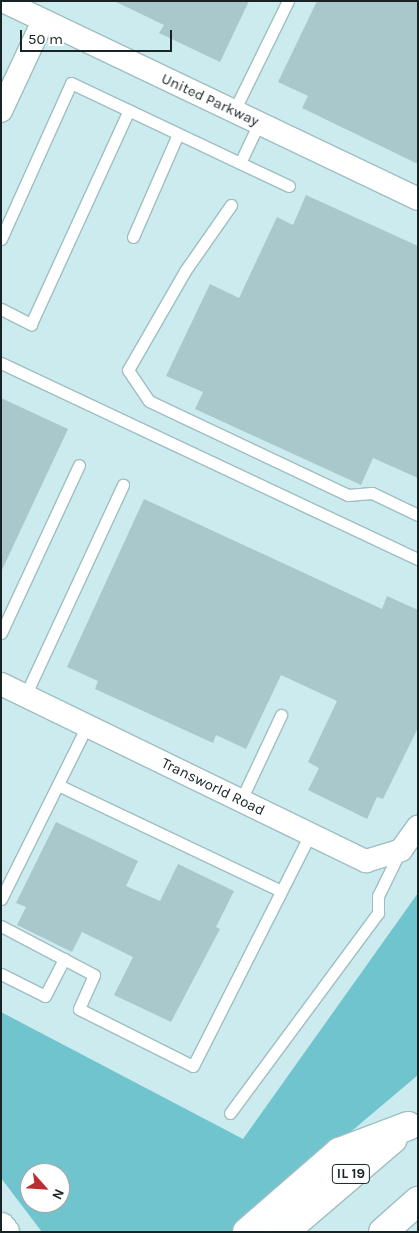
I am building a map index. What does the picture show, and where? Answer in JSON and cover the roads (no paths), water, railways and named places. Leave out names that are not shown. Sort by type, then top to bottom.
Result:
[{"type":"main road","points":[[247,1232],[339,1152],[413,1121]]},
{"type":"main road","name":"IL 19","points":[[284,1232],[413,1121]]},
{"type":"main road","points":[[383,1232],[418,1201]]},
{"type":"main road","points":[[1,1227],[5,1232]]},
{"type":"street","name":"United Parkway","points":[[3,1],[418,199]]},
{"type":"street","points":[[1,111],[43,21]]},
{"type":"street","name":"Transworld Road","points":[[1,684],[366,861],[401,850]]},
{"type":"street","points":[[401,850],[418,827]]},
{"type":"lane","points":[[234,111],[288,1]]},
{"type":"lane","points":[[1,239],[72,84],[289,186]]},
{"type":"lane","points":[[1,309],[31,324],[129,110]]},
{"type":"lane","points":[[240,163],[259,123]]},
{"type":"lane","points":[[133,237],[178,134]]},
{"type":"lane","points":[[231,205],[185,271],[128,370],[149,401],[348,495],[372,493],[418,515]]},
{"type":"lane","points":[[1,363],[418,559]]},
{"type":"lane","points":[[1,633],[79,464]]},
{"type":"lane","points":[[25,696],[123,485]]},
{"type":"lane","points":[[241,800],[281,715]]},
{"type":"lane","points":[[1,899],[87,726]]},
{"type":"lane","points":[[58,785],[281,891]]},
{"type":"lane","points":[[1,926],[94,975],[78,1009],[193,1066],[310,834]]},
{"type":"lane","points":[[230,1113],[378,913],[378,896],[401,850]]},
{"type":"lane","points":[[1,974],[45,996],[64,959]]}]
